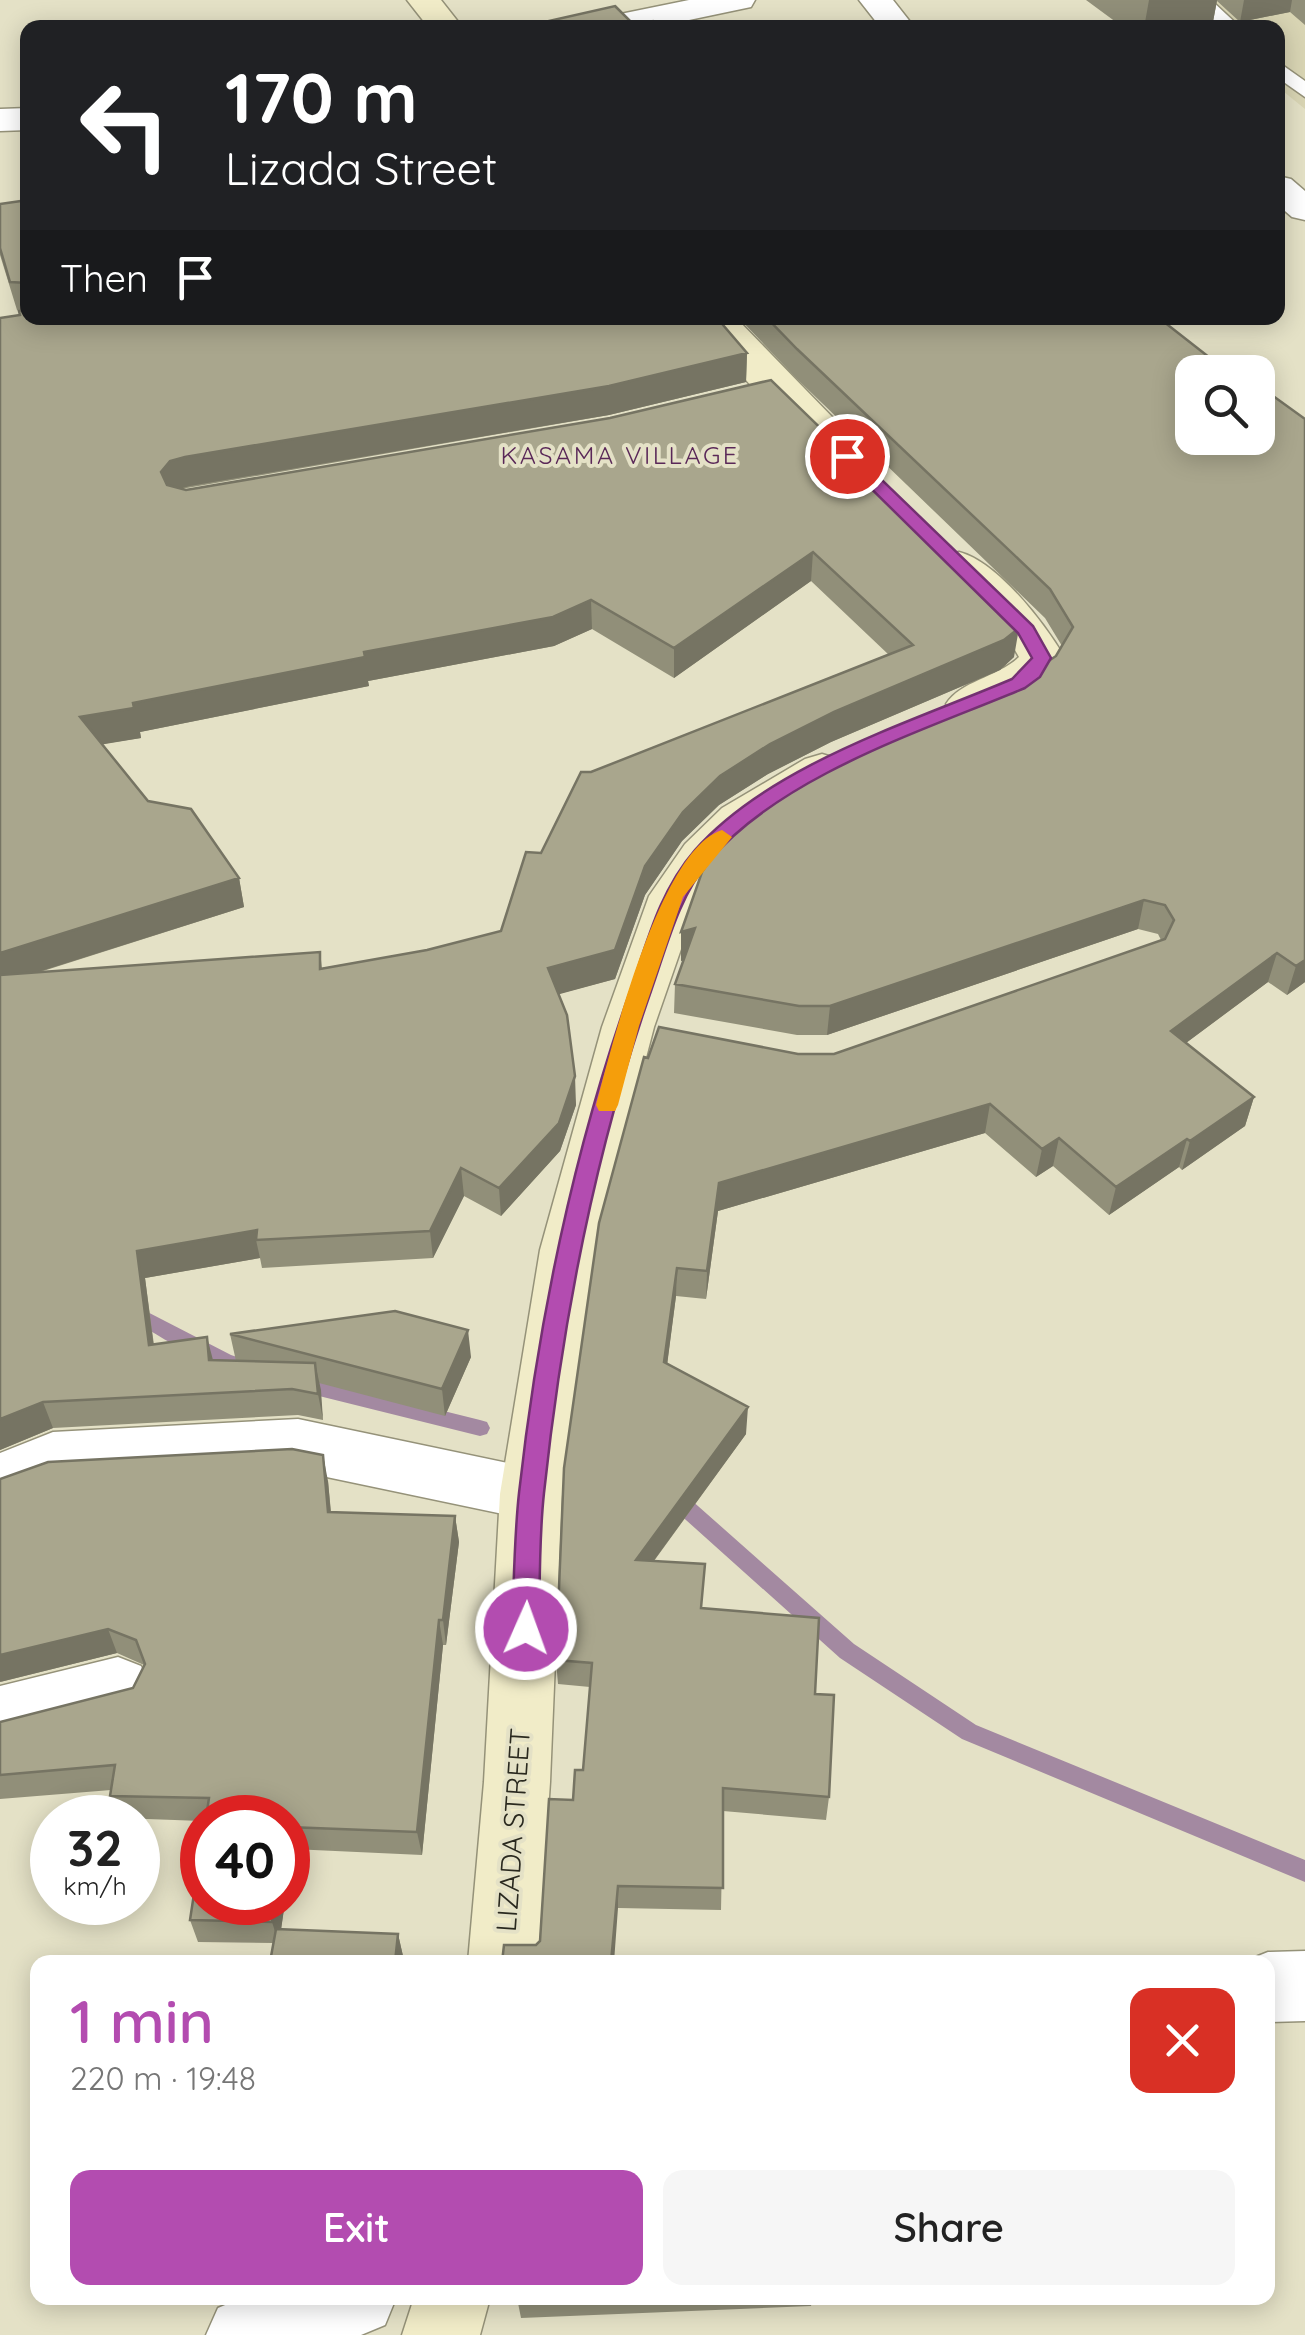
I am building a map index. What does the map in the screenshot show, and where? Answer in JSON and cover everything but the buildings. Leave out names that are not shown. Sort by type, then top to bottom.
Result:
[{"type":"street","points":[[423,0],[440,20]]},
{"type":"street","points":[[638,20],[739,0]]},
{"type":"street","points":[[875,0],[892,20]]},
{"type":"street","points":[[1285,193],[1305,209]]},
{"type":"street","points":[[719,325],[760,394],[857,465]]},
{"type":"street","points":[[927,533],[1026,630],[1042,658],[1033,672],[1018,683],[934,719]]},
{"type":"street","name":"LIZADA STREET","points":[[504,1955],[517,1782],[531,1494],[568,1250],[628,1026],[674,896],[702,856],[739,820],[787,788],[867,748]]},
{"type":"street","points":[[628,1026],[684,1037]]},
{"type":"street","points":[[0,1480],[53,1458],[298,1445],[531,1494]]},
{"type":"street","points":[[0,1716],[118,1686]]},
{"type":"street","points":[[1275,1987],[1305,1986]]},
{"type":"street","points":[[245,2335],[337,2305]]},
{"type":"street","points":[[441,2335],[450,2305]]},
{"type":"lane","points":[[1199,0],[1222,20]]},
{"type":"lane","points":[[1285,74],[1305,93]]},
{"type":"shaded area","points":[[1170,0],[1305,0],[1305,109],[1285,93],[1285,20],[1195,20]]},
{"type":"waterway","points":[[130,1310],[226,1362],[245,1367]]},
{"type":"waterway","points":[[299,1383],[480,1428]]},
{"type":"waterway","points":[[674,1497],[847,1651],[969,1732],[1305,1871]]},
{"type":"slow traffic","points":[[607,1105],[628,1026],[674,896],[702,856],[722,837]]},
{"type":"district","name":"KASAMA VILLAGE","points":[[620,455]]},
{"type":"route","points":[[526,1629],[531,1494],[568,1250],[628,1026],[674,896],[702,856],[739,820],[787,788],[850,756],[1018,683],[1033,672],[1042,658],[1026,630],[847,456]]}]
